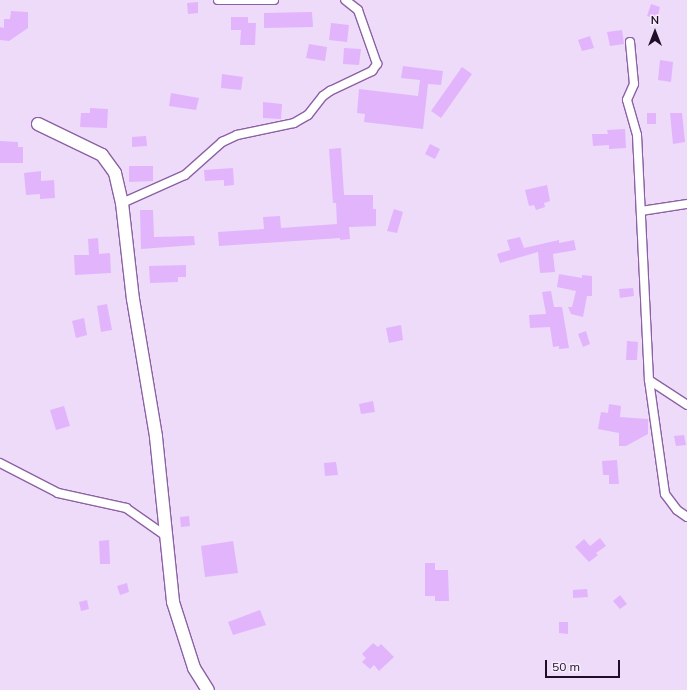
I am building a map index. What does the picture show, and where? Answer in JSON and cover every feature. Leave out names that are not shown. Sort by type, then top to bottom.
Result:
[{"type":"street","points":[[218,0],[274,0]]},
{"type":"street","points":[[122,203],[185,175],[222,142],[237,135],[294,123],[308,115],[323,96],[330,91],[372,71],[377,64],[358,10],[345,0]]},
{"type":"street","points":[[630,42],[634,84],[627,100],[637,135],[649,380],[665,494],[677,510],[687,517]]},
{"type":"street","points":[[38,124],[102,155],[115,173],[122,203],[133,299],[156,436],[173,602],[194,668],[208,690]]},
{"type":"street","points":[[641,211],[687,204]]},
{"type":"street","points":[[649,380],[687,405]]},
{"type":"street","points":[[0,463],[58,493],[126,508],[166,536]]},
{"type":"building","points":[[198,2],[198,13],[188,14],[187,3]]},
{"type":"building","points":[[651,4],[660,7],[657,19],[647,16]]},
{"type":"building","points":[[11,11],[28,12],[28,28],[9,41],[0,40],[0,27],[4,28],[4,19],[10,19]]},
{"type":"building","points":[[312,12],[313,27],[264,28],[264,13]]},
{"type":"building","points":[[231,17],[248,17],[248,23],[256,23],[255,45],[240,45],[241,30],[231,30]]},
{"type":"building","points":[[331,23],[349,25],[347,42],[329,40]]},
{"type":"building","points":[[622,30],[624,44],[610,46],[607,32]]},
{"type":"building","points":[[590,36],[594,48],[582,51],[578,40]]},
{"type":"building","points":[[309,44],[327,47],[325,61],[306,58]]},
{"type":"building","points":[[344,48],[361,49],[359,65],[343,64]]},
{"type":"building","points":[[660,60],[673,62],[671,82],[658,80]]},
{"type":"building","points":[[403,66],[443,71],[441,85],[428,84],[423,129],[364,122],[365,114],[357,113],[359,89],[418,96],[420,80],[401,78]]},
{"type":"building","points":[[462,67],[472,74],[441,118],[431,111]]},
{"type":"building","points":[[222,74],[243,77],[241,90],[221,88]]},
{"type":"building","points":[[171,93],[199,98],[196,110],[169,106]]},
{"type":"building","points":[[263,102],[282,104],[281,119],[263,118]]},
{"type":"building","points":[[90,108],[108,109],[107,128],[80,127],[81,113],[90,113]]},
{"type":"building","points":[[647,113],[656,113],[656,124],[647,124]]},
{"type":"building","points":[[670,113],[682,113],[685,142],[673,144]]},
{"type":"building","points":[[625,129],[626,148],[609,149],[609,145],[593,146],[592,134],[608,134],[607,130]]},
{"type":"building","points":[[146,136],[147,146],[132,147],[132,137]]},
{"type":"building","points":[[0,141],[18,142],[18,147],[23,147],[23,163],[0,163]]},
{"type":"building","points":[[430,144],[440,149],[435,159],[425,154]]},
{"type":"building","points":[[341,148],[344,195],[373,195],[373,209],[376,209],[376,226],[349,227],[350,239],[340,240],[340,238],[219,246],[218,232],[264,229],[263,217],[280,216],[281,228],[337,224],[336,203],[333,203],[329,149]]},
{"type":"building","points":[[129,166],[153,166],[153,181],[129,182]]},
{"type":"building","points":[[233,168],[234,185],[224,186],[224,180],[205,181],[204,170]]},
{"type":"building","points":[[41,171],[41,181],[54,180],[55,198],[40,199],[40,194],[26,195],[24,173]]},
{"type":"building","points":[[547,185],[550,201],[544,203],[545,207],[536,210],[534,205],[529,206],[525,190]]},
{"type":"building","points":[[394,209],[403,212],[397,233],[387,231]]},
{"type":"building","points":[[140,210],[153,210],[154,237],[194,236],[195,245],[141,249]]},
{"type":"building","points":[[520,237],[524,248],[559,240],[559,243],[574,240],[576,250],[553,254],[555,272],[540,273],[538,252],[500,263],[497,254],[510,250],[507,240]]},
{"type":"building","points":[[98,238],[99,254],[110,253],[111,273],[75,275],[74,255],[89,255],[88,239]]},
{"type":"building","points":[[186,265],[186,277],[178,277],[178,282],[150,283],[149,266]]},
{"type":"building","points":[[559,274],[582,278],[582,275],[592,276],[592,296],[587,296],[583,317],[571,314],[568,307],[572,307],[576,291],[557,287]]},
{"type":"building","points":[[633,288],[634,296],[620,298],[619,289]]},
{"type":"building","points":[[551,291],[554,307],[562,307],[569,348],[559,349],[559,346],[553,347],[550,327],[530,328],[529,315],[546,314],[542,292]]},
{"type":"building","points":[[107,304],[112,330],[101,332],[97,306]]},
{"type":"building","points":[[84,318],[87,335],[76,338],[72,321]]},
{"type":"building","points":[[401,325],[403,340],[389,343],[386,328]]},
{"type":"building","points":[[586,331],[590,344],[583,347],[578,334]]},
{"type":"building","points":[[627,341],[638,342],[637,360],[626,360]]},
{"type":"building","points":[[373,401],[375,412],[361,414],[359,404]]},
{"type":"building","points":[[609,404],[621,406],[620,417],[648,419],[648,434],[626,446],[619,446],[619,433],[598,429],[601,412],[608,413]]},
{"type":"building","points":[[64,406],[70,426],[56,430],[50,410]]},
{"type":"building","points":[[684,435],[686,445],[676,446],[674,436]]},
{"type":"building","points":[[617,460],[619,484],[609,484],[609,475],[603,475],[602,461]]},
{"type":"building","points":[[336,462],[338,475],[325,476],[324,463]]},
{"type":"building","points":[[189,516],[190,526],[181,527],[180,517]]},
{"type":"building","points":[[600,538],[606,546],[596,553],[598,555],[589,562],[575,547],[584,539],[590,546]]},
{"type":"building","points":[[109,540],[110,564],[100,564],[99,541]]},
{"type":"building","points":[[233,541],[238,573],[205,577],[201,546]]},
{"type":"building","points":[[425,563],[435,563],[435,570],[448,570],[449,601],[435,601],[435,596],[425,596]]},
{"type":"building","points":[[127,583],[129,592],[120,595],[117,586]]},
{"type":"building","points":[[587,589],[588,597],[573,598],[573,590]]},
{"type":"building","points":[[620,595],[627,604],[620,609],[613,601]]},
{"type":"building","points":[[87,600],[89,609],[81,611],[79,602]]},
{"type":"building","points":[[260,610],[266,625],[233,635],[228,622]]},
{"type":"building","points":[[559,622],[568,622],[568,634],[559,633]]},
{"type":"building","points":[[373,643],[378,647],[381,644],[394,657],[379,671],[374,665],[370,669],[362,662],[366,658],[362,654]]}]
